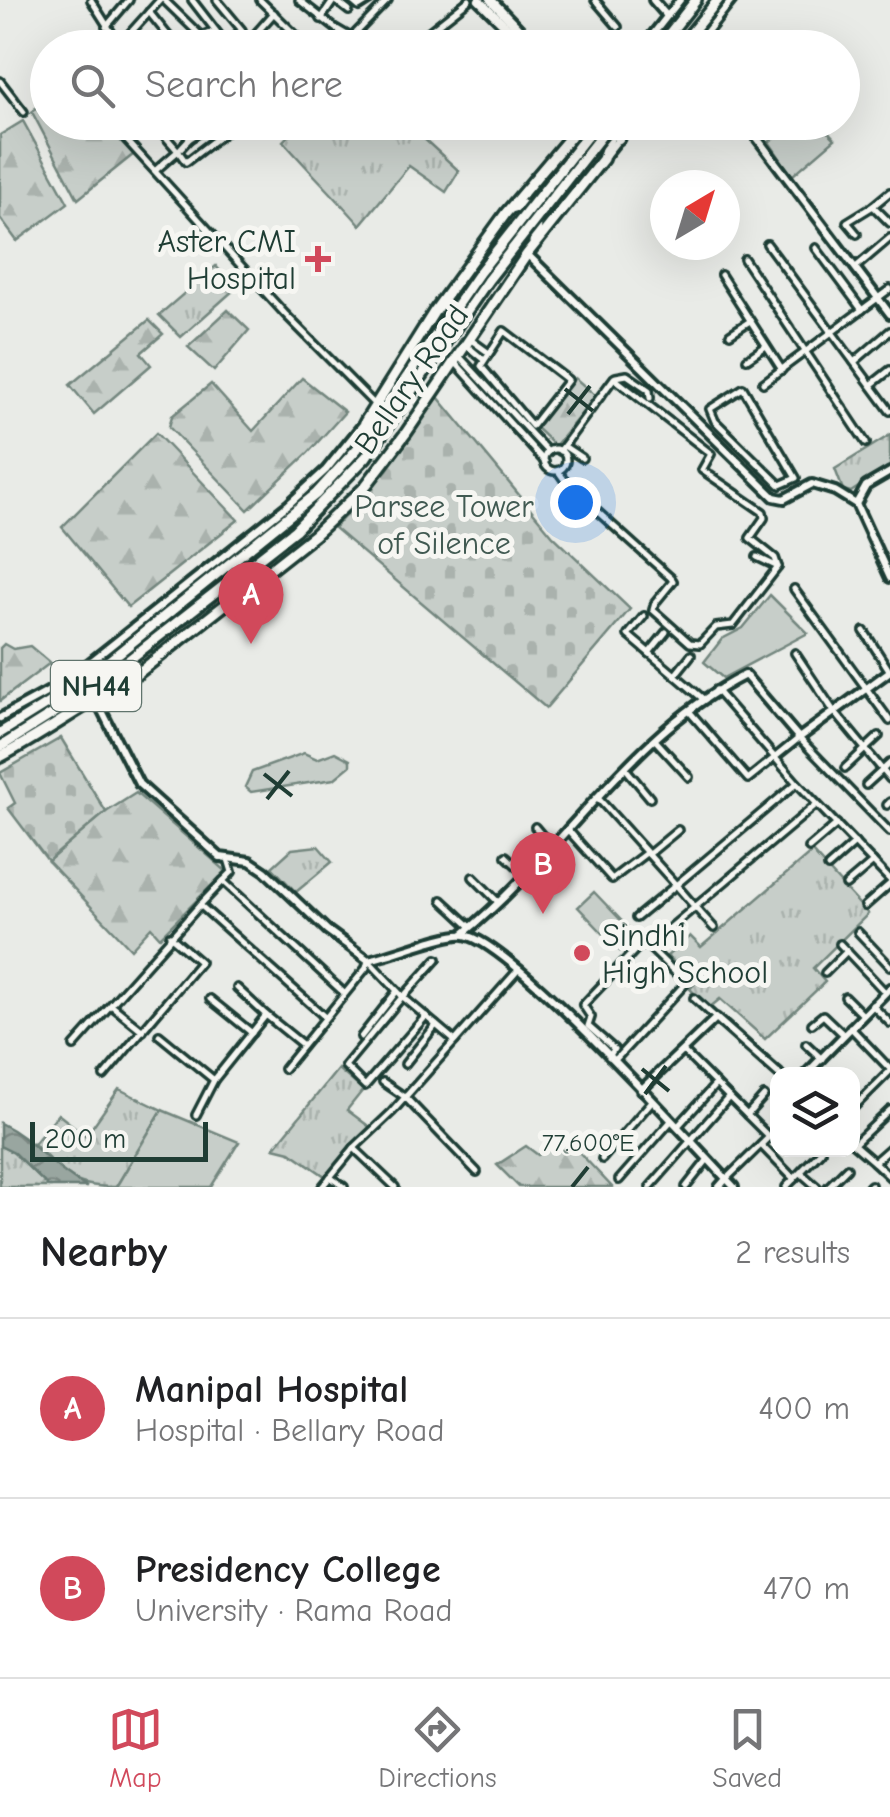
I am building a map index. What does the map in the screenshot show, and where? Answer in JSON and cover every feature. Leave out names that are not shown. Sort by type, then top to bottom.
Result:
[{"type":"highway","points":[[670,30],[694,0]]},
{"type":"highway","points":[[690,30],[714,0]]},
{"type":"highway","points":[[366,436],[365,422],[379,410],[434,312],[511,208],[568,140]]},
{"type":"highway","name":"Bellary Road","points":[[0,733],[84,681],[124,643],[316,494],[366,436],[379,410],[479,273],[584,140]]},
{"type":"highway","name":"Bellary Road","points":[[0,747],[89,692],[325,502],[366,457],[488,280],[606,140]]},
{"type":"highway","name":"Bellary Road","points":[[0,757],[128,681],[341,512],[384,463],[530,251],[603,159],[611,140]]},
{"type":"highway","points":[[511,208],[524,205],[534,212],[538,222],[530,251]]},
{"type":"main road","points":[[479,0],[510,30]]},
{"type":"main road","points":[[491,0],[520,30]]},
{"type":"street","points":[[91,0],[108,30]]},
{"type":"street","points":[[106,27],[129,0]]},
{"type":"street","points":[[133,30],[162,0],[194,30]]},
{"type":"street","points":[[192,0],[215,30]]},
{"type":"street","points":[[217,0],[242,30]]},
{"type":"street","points":[[260,0],[290,30]]},
{"type":"street","points":[[299,0],[339,30]]},
{"type":"street","points":[[322,19],[334,0],[348,11]]},
{"type":"street","points":[[351,0],[359,8],[370,0]]},
{"type":"street","points":[[359,30],[388,0]]},
{"type":"street","points":[[431,30],[469,0]]},
{"type":"street","points":[[595,0],[618,27]]},
{"type":"street","points":[[654,0],[667,16]]},
{"type":"street","points":[[656,30],[680,0]]},
{"type":"street","points":[[708,30],[732,0]]},
{"type":"street","points":[[149,12],[163,30]]},
{"type":"street","points":[[259,30],[274,14]]},
{"type":"street","points":[[0,81],[24,112]]},
{"type":"street","points":[[127,140],[285,314],[379,410]]},
{"type":"street","points":[[168,140],[186,162],[215,140]]},
{"type":"street","points":[[155,170],[189,140]]},
{"type":"street","points":[[759,140],[890,314]]},
{"type":"street","points":[[856,234],[847,222],[890,192]]},
{"type":"street","points":[[873,206],[890,224]]},
{"type":"street","points":[[856,267],[890,238]]},
{"type":"street","points":[[767,244],[889,407]]},
{"type":"street","points":[[816,248],[863,311]]},
{"type":"street","points":[[530,251],[774,497],[784,500],[812,484],[835,491],[856,504],[890,578]]},
{"type":"street","points":[[744,259],[866,443]]},
{"type":"street","points":[[721,275],[782,370]]},
{"type":"street","points":[[763,383],[890,289]]},
{"type":"street","points":[[730,334],[750,321]]},
{"type":"street","points":[[504,331],[568,380],[532,426],[480,366],[484,360],[504,331]]},
{"type":"street","points":[[854,362],[890,331]]},
{"type":"street","points":[[468,342],[489,353]]},
{"type":"street","points":[[468,342],[484,360]]},
{"type":"street","points":[[747,359],[766,346]]},
{"type":"street","points":[[457,359],[548,452]]},
{"type":"street","points":[[457,359],[551,470],[558,470],[566,462],[562,448]]},
{"type":"street","points":[[872,385],[890,370]]},
{"type":"street","points":[[548,452],[562,448],[614,378],[627,375],[648,390],[650,398]]},
{"type":"street","points":[[614,378],[711,454],[702,470],[764,512]]},
{"type":"street","points":[[743,388],[796,478],[780,485],[730,436],[715,421],[710,409],[743,388]]},
{"type":"street","points":[[0,718],[64,683],[124,643],[290,504],[326,470],[365,422]]},
{"type":"street","points":[[719,441],[724,430]]},
{"type":"street","points":[[719,441],[730,436]]},
{"type":"street","points":[[562,448],[582,458]]},
{"type":"street","points":[[545,462],[548,452]]},
{"type":"street","points":[[558,470],[568,484],[671,578],[673,582],[653,610],[690,643],[700,644],[716,628],[733,624],[778,567]]},
{"type":"street","points":[[856,504],[866,486],[890,472]]},
{"type":"street","points":[[774,497],[750,538],[775,558],[778,567]]},
{"type":"street","points":[[757,557],[778,567]]},
{"type":"street","points":[[794,589],[890,721]]},
{"type":"street","points":[[644,616],[628,635],[702,698]]},
{"type":"street","points":[[688,711],[748,779],[834,710],[890,672],[864,630]]},
{"type":"street","points":[[649,653],[666,632]]},
{"type":"street","points":[[795,653],[834,710],[890,779]]},
{"type":"street","points":[[675,675],[691,655]]},
{"type":"street","points":[[284,1069],[368,960],[463,934],[656,740],[702,698],[745,675],[799,738],[890,832]]},
{"type":"street","points":[[716,690],[890,882],[865,906]]},
{"type":"street","points":[[96,698],[138,784],[220,857],[250,861],[265,871],[455,1041]]},
{"type":"street","points":[[845,768],[879,736]]},
{"type":"street","points":[[656,740],[689,777]]},
{"type":"street","points":[[866,785],[890,763]]},
{"type":"street","points":[[626,769],[650,798]]},
{"type":"street","points":[[636,918],[797,783]]},
{"type":"street","points":[[597,796],[714,928]]},
{"type":"street","points":[[664,932],[818,804]]},
{"type":"street","points":[[810,848],[837,824]]},
{"type":"street","points":[[535,826],[552,846]]},
{"type":"street","points":[[567,829],[612,879],[678,830]]},
{"type":"street","points":[[828,868],[855,843]]},
{"type":"street","points":[[506,856],[525,874]]},
{"type":"street","points":[[74,1046],[232,872],[228,859]]},
{"type":"street","points":[[846,886],[873,862]]},
{"type":"street","points":[[473,877],[498,902]]},
{"type":"street","points":[[223,882],[344,993]]},
{"type":"street","points":[[442,900],[472,927]]},
{"type":"street","points":[[200,904],[325,1017]]},
{"type":"street","points":[[858,932],[890,966]]},
{"type":"street","points":[[463,934],[487,944],[519,970],[734,1187]]},
{"type":"street","points":[[104,1076],[200,962],[170,936]]},
{"type":"street","points":[[813,1067],[888,990],[840,944]]},
{"type":"street","points":[[647,946],[686,983],[611,1060],[614,1049],[588,1026],[591,1017],[583,1006],[638,947],[647,946]]},
{"type":"street","points":[[825,973],[847,952]]},
{"type":"street","points":[[361,1037],[437,959]]},
{"type":"street","points":[[322,1187],[519,970]]},
{"type":"street","points":[[236,988],[303,1046]]},
{"type":"street","points":[[401,995],[345,1066],[365,1086],[426,1016]]},
{"type":"street","points":[[845,997],[862,1014]]},
{"type":"street","points":[[210,998],[252,1033]]},
{"type":"street","points":[[694,998],[771,1067]]},
{"type":"street","points":[[111,1005],[142,1031]]},
{"type":"street","points":[[872,1005],[890,1022]]},
{"type":"street","points":[[812,1024],[823,1015],[843,1034]]},
{"type":"street","points":[[196,1114],[214,1080],[266,1016]]},
{"type":"street","points":[[641,1090],[716,1018]]},
{"type":"street","points":[[405,1064],[436,1025]]},
{"type":"street","points":[[850,1027],[890,1070],[860,1101]]},
{"type":"street","points":[[159,1035],[214,1080]]},
{"type":"street","points":[[806,1044],[822,1058]]},
{"type":"street","points":[[684,1052],[769,1137],[719,1187]]},
{"type":"street","points":[[383,1082],[405,1097],[477,1172]]},
{"type":"street","points":[[677,1127],[716,1084]]},
{"type":"street","points":[[747,1115],[764,1096]]},
{"type":"street","points":[[650,1187],[729,1098]]},
{"type":"street","points":[[602,1158],[652,1101]]},
{"type":"street","points":[[860,1137],[890,1110]]},
{"type":"street","points":[[619,1180],[670,1120]]},
{"type":"street","points":[[761,1146],[794,1180]]},
{"type":"street","points":[[354,1148],[395,1187]]},
{"type":"street","points":[[874,1162],[890,1148]]},
{"type":"street","points":[[860,1149],[890,1177]]},
{"type":"street","points":[[786,1187],[816,1157]]},
{"type":"street","points":[[686,1187],[708,1159]]},
{"type":"street","points":[[828,1187],[847,1168]]},
{"type":"street","points":[[801,1172],[817,1187]]},
{"type":"street","points":[[330,1178],[344,1187]]},
{"type":"green space","points":[[23,121],[30,140],[68,203],[17,241],[0,218],[0,135]]},
{"type":"green space","points":[[47,140],[122,140],[134,154],[78,199]]},
{"type":"green space","points":[[425,140],[459,171],[446,192],[409,166],[360,225],[283,141]]},
{"type":"green space","points":[[771,140],[834,140],[792,176],[769,142]]},
{"type":"green space","points":[[216,266],[235,289],[181,337],[159,315]]},
{"type":"green space","points":[[228,310],[249,330],[214,371],[188,347]]},
{"type":"green space","points":[[149,320],[163,334],[141,353],[151,365],[94,414],[70,385]]},
{"type":"green space","points":[[302,378],[345,412],[248,510],[169,427],[172,416],[211,384],[253,431]]},
{"type":"green space","points":[[575,378],[596,396],[555,446],[535,427]]},
{"type":"green space","name":"Parsee Tower of Silence","points":[[438,397],[553,536],[630,609],[546,708],[334,528],[387,470]]},
{"type":"green space","points":[[156,433],[238,520],[128,607],[62,527]]},
{"type":"green space","points":[[890,435],[890,466],[851,492],[843,490],[835,469]]},
{"type":"green space","points":[[770,595],[808,633],[723,678],[704,662],[722,639],[743,628]]},
{"type":"green space","points":[[4,644],[13,649],[30,646],[50,663],[0,701],[0,648]]},
{"type":"green space","points":[[61,738],[106,812],[48,861],[8,808],[15,803],[0,773]]},
{"type":"green space","points":[[335,752],[350,760],[350,766],[334,779],[251,792],[245,787],[252,772],[304,753],[317,759]]},
{"type":"green space","points":[[136,793],[226,871],[160,937],[151,927],[131,949],[48,861],[106,812]]},
{"type":"green space","points":[[318,846],[332,862],[296,892],[272,867],[292,849]]},
{"type":"green space","points":[[812,852],[868,914],[813,968],[825,982],[765,1039],[720,999],[709,1008],[690,989],[695,983],[667,956],[690,936],[701,947]]},
{"type":"green space","points":[[594,892],[636,936],[620,951],[578,907]]},
{"type":"green space","points":[[338,1069],[363,1090],[347,1110],[371,1128],[325,1176],[290,1152],[274,1148]]},
{"type":"green space","points":[[119,1089],[162,1110],[116,1187],[78,1182],[34,1144],[58,1114],[86,1136]]},
{"type":"green space","points":[[162,1110],[239,1142],[211,1187],[116,1187]]},
{"type":"green space","points":[[556,1145],[565,1153],[572,1147],[577,1150],[612,1187],[519,1187],[497,1165],[526,1146],[538,1155]]},
{"type":"green space","points":[[0,1146],[14,1153],[49,1187],[0,1187]]},
{"type":"water","points":[[0,1123],[87,1187],[49,1187],[14,1153],[0,1146]]},
{"type":"place","name":"Aster CMI Hospital","points":[[318,259]]},
{"type":"place","name":"Manipal Hospital","points":[[251,644]]},
{"type":"place","name":"Presidency College","points":[[543,914]]},
{"type":"place","name":"Sindhi High School","points":[[582,953]]}]
